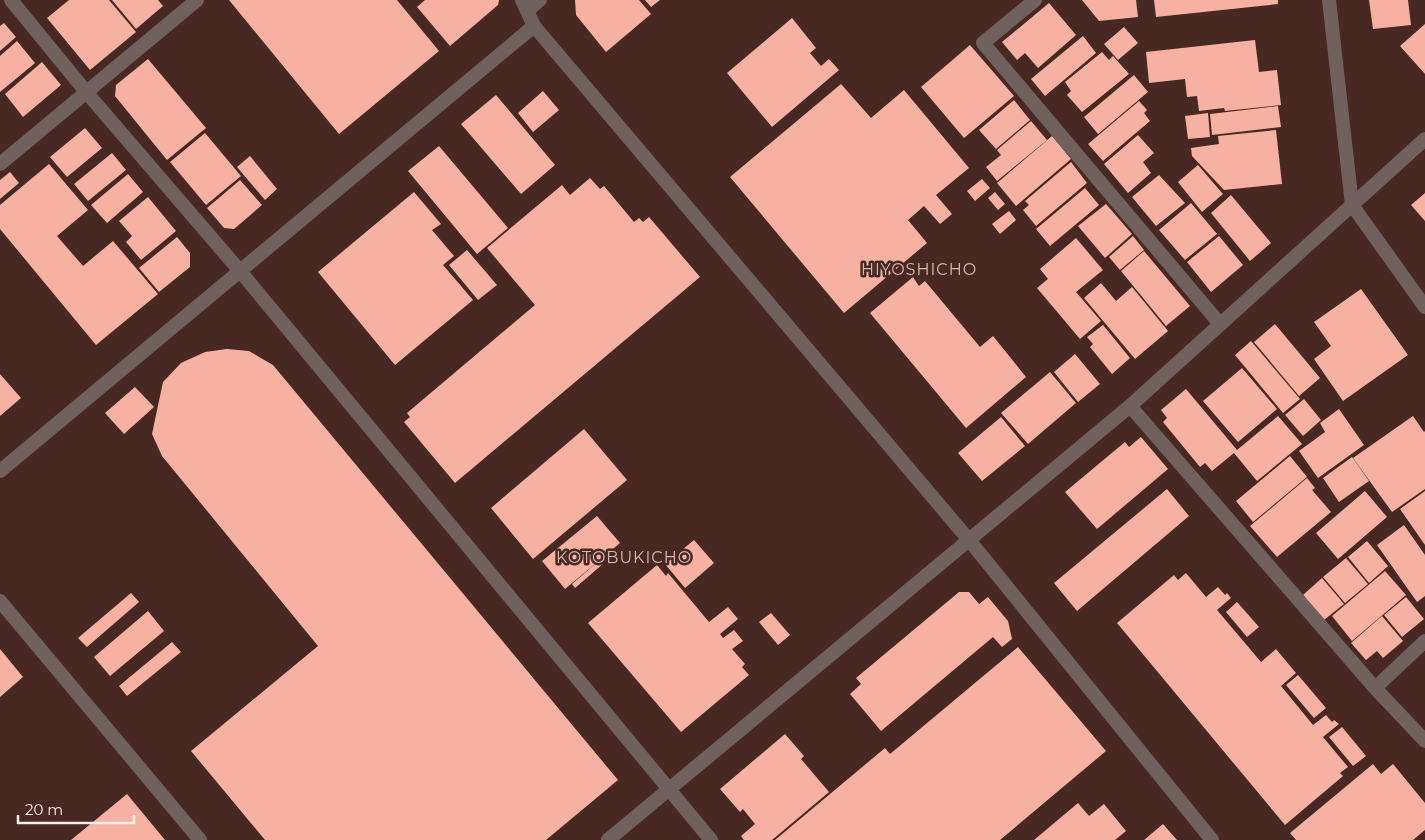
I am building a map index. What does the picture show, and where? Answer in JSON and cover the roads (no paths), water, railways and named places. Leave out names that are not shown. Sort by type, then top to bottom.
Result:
[{"type":"street","points":[[11,0],[86,93],[240,271],[711,840]]},
{"type":"street","points":[[0,164],[197,0]]},
{"type":"street","points":[[540,0],[525,6],[534,26],[969,540],[1212,840]]},
{"type":"street","points":[[1035,0],[983,43],[1220,324]]},
{"type":"street","points":[[1329,0],[1352,205],[1425,307]]},
{"type":"street","points":[[0,472],[534,26]]},
{"type":"street","points":[[608,840],[1130,406],[1425,139]]},
{"type":"street","points":[[1130,406],[1375,688],[1425,741]]},
{"type":"street","points":[[0,601],[200,840]]},
{"type":"street","points":[[1375,688],[1425,641]]},
{"type":"district","name":"HIYOSHICHO","points":[[919,269]]},
{"type":"district","name":"KOTOBUKICHO","points":[[624,557]]}]
